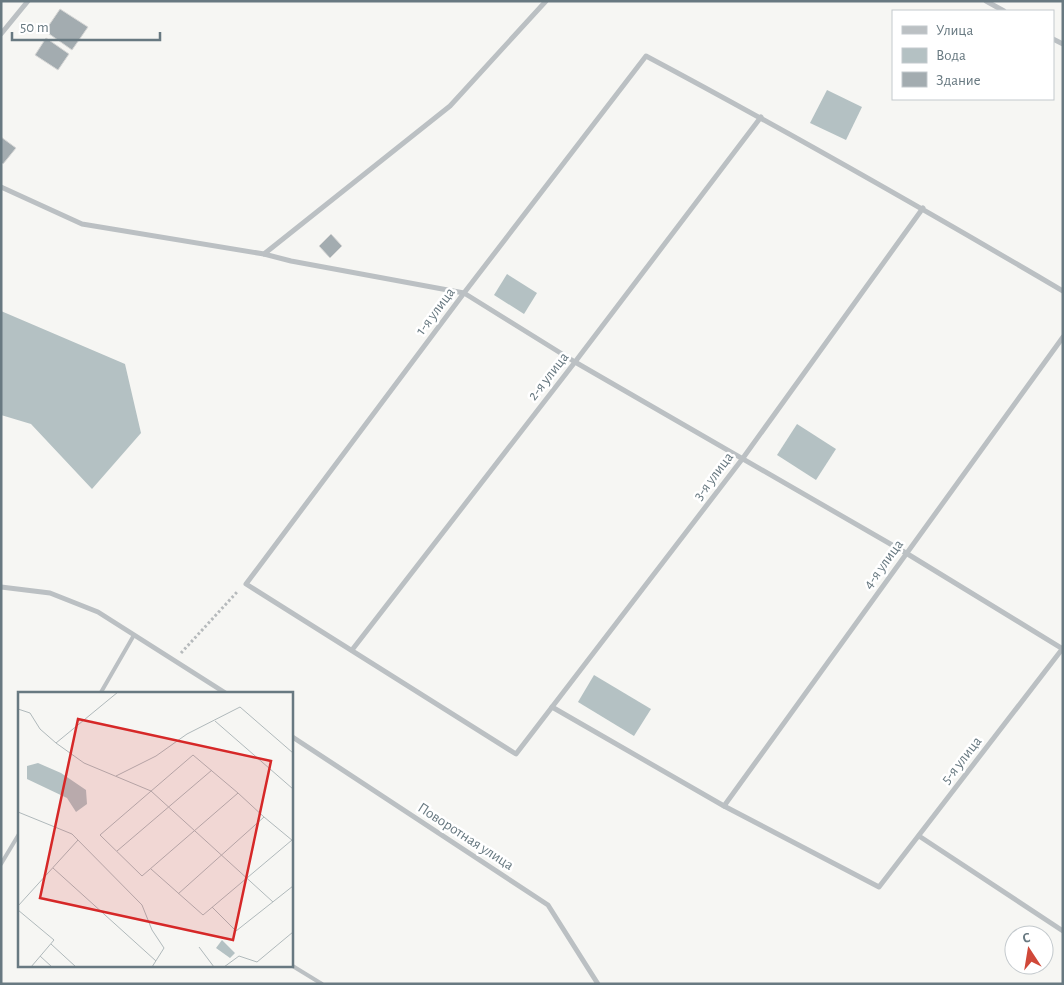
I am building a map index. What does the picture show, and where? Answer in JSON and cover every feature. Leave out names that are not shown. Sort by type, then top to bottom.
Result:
[{"type":"street","points":[[1,34],[28,1]]},
{"type":"street","points":[[264,254],[450,106],[546,1]]},
{"type":"street","points":[[986,1],[1002,10]]},
{"type":"street","name":"1-я улица","points":[[246,584],[464,293],[646,56],[761,117]]},
{"type":"street","points":[[761,117],[923,208],[1063,291]]},
{"type":"street","name":"2-я улица","points":[[352,650],[575,362],[761,117]]},
{"type":"street","points":[[1,187],[82,224],[264,254],[291,261],[464,293],[575,362],[906,553],[1063,649]]},
{"type":"street","name":"3-я улица","points":[[352,650],[516,754],[743,458],[923,208]]},
{"type":"street","name":"4-я улица","points":[[724,806],[1063,337]]},
{"type":"street","points":[[246,584],[352,650]]},
{"type":"street","points":[[1,587],[50,594],[98,612],[224,692]]},
{"type":"street","name":"5-я улица","points":[[724,806],[879,888],[1063,649]]},
{"type":"street","points":[[552,707],[724,806]]},
{"type":"street","name":"Поворотная улица","points":[[292,737],[548,905],[598,984]]},
{"type":"street","points":[[918,836],[1063,931]]},
{"type":"lane","points":[[101,692],[134,635]]},
{"type":"lane","points":[[1,864],[18,836]]},
{"type":"lane","points":[[292,966],[322,984]]},
{"type":"path","points":[[175,660],[246,584]]},
{"type":"water","points":[[827,90],[862,107],[846,140],[810,123]]},
{"type":"water","points":[[507,274],[537,293],[524,314],[494,295]]},
{"type":"water","points":[[1,311],[125,364],[141,433],[92,489],[31,424],[1,415]]},
{"type":"water","points":[[797,424],[836,449],[816,480],[777,455]]},
{"type":"water","points":[[594,675],[651,709],[634,736],[578,702]]},
{"type":"building","points":[[60,9],[88,27],[72,50],[45,31]]},
{"type":"building","points":[[46,38],[69,54],[58,70],[35,55]]},
{"type":"building","points":[[1,137],[16,148],[3,164],[1,162]]},
{"type":"building","points":[[331,234],[342,246],[330,258],[319,246]]}]
